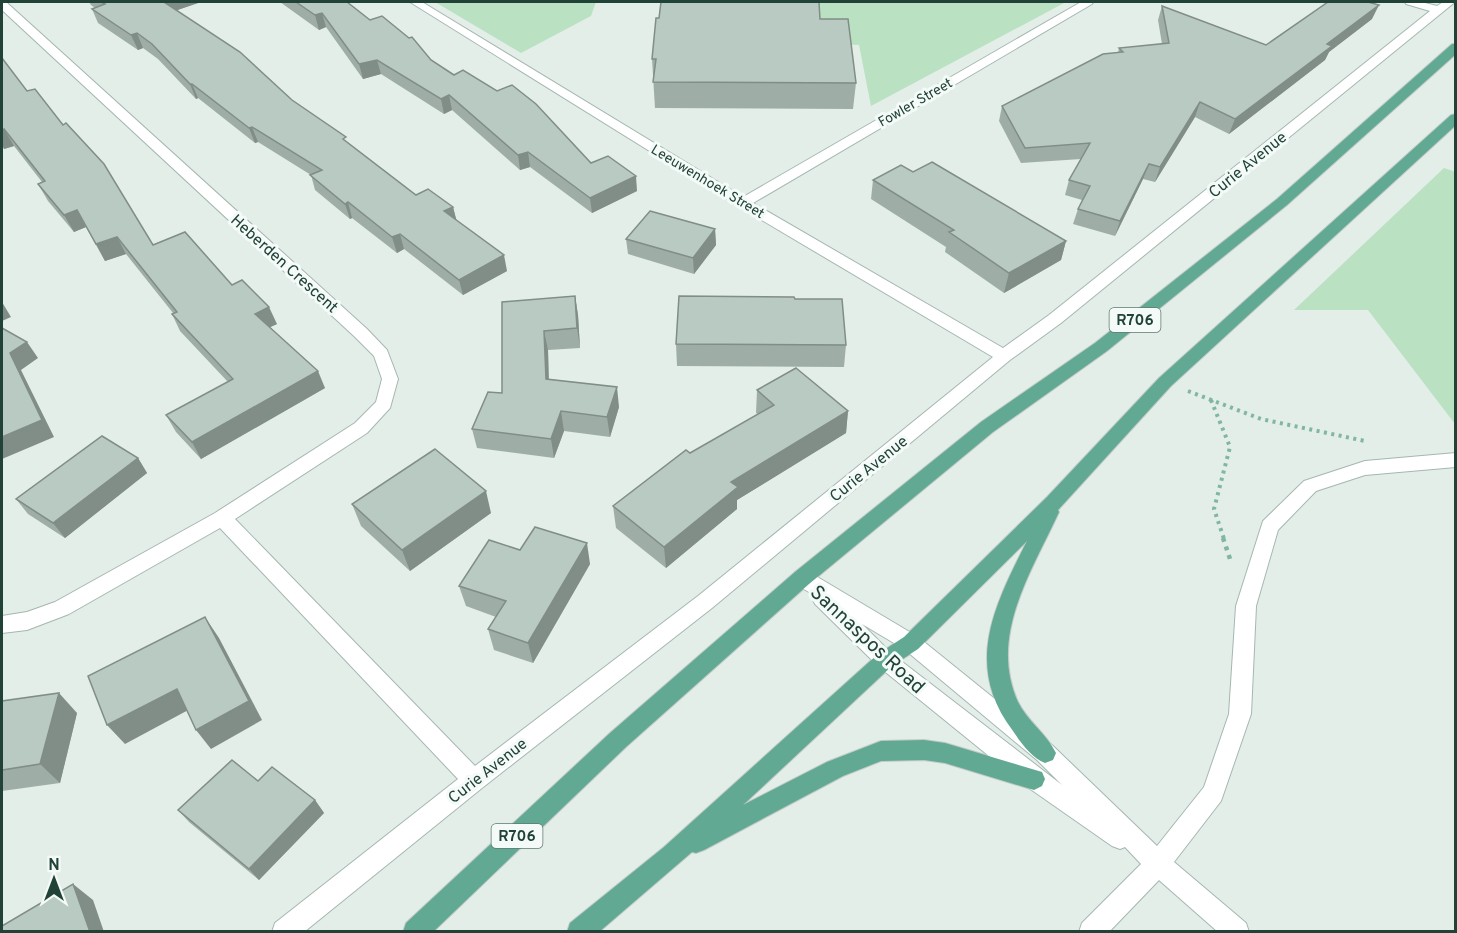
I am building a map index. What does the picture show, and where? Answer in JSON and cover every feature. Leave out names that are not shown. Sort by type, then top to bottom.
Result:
[{"type":"main road","name":"R706","points":[[415,932],[618,740],[802,578],[987,427],[1101,347],[1273,209],[1455,47]]},
{"type":"main road","points":[[579,932],[672,855],[885,660],[911,643],[1054,502],[1165,382],[1455,118]]},
{"type":"main road","points":[[1046,753],[1017,720],[1006,696],[999,665],[998,640],[1008,605],[1054,502]]},
{"type":"main road","points":[[672,855],[835,768],[881,751],[924,750],[945,753],[1034,779]]},
{"type":"street","name":"Leeuwenhoek Street","points":[[415,2],[743,203],[1004,356]]},
{"type":"street","name":"Fowler Street","points":[[743,203],[1088,2]]},
{"type":"street","points":[[1410,2],[1444,6]]},
{"type":"street","name":"Heberden Crescent","points":[[2,4],[361,333],[381,354],[390,379],[384,404],[372,418],[222,518],[62,608],[27,621],[2,624]]},
{"type":"street","name":"Curie Avenue","points":[[284,932],[474,780],[705,602],[1004,356],[1065,311],[1444,6]]},
{"type":"street","points":[[1091,932],[1158,864],[1213,793],[1240,714],[1246,606],[1270,526],[1310,486],[1365,468],[1455,460]]},
{"type":"street","points":[[222,518],[474,780]]},
{"type":"street","name":"Sannaspos Road","points":[[802,578],[911,643],[1046,753],[1158,864],[1238,932]]},
{"type":"street","name":"Sannaspos Road","points":[[802,578],[885,660],[1034,779],[1158,864]]},
{"type":"path","points":[[1165,382],[1261,419],[1367,442]]},
{"type":"path","points":[[1211,400],[1230,447],[1214,509],[1232,563]]},
{"type":"green space","points":[[435,2],[596,2],[591,16],[521,53]]},
{"type":"green space","points":[[815,2],[1066,2],[871,106],[859,45],[819,44]]},
{"type":"green space","points":[[1444,168],[1456,172],[1455,424],[1368,310],[1294,310]]},
{"type":"building","points":[[101,2],[164,2],[240,52],[292,100],[346,137],[343,139],[416,195],[428,189],[453,207],[444,211],[504,255],[459,280],[400,234],[392,237],[348,202],[345,204],[310,175],[322,170],[252,127],[249,128],[190,84],[152,44],[137,33],[131,35],[92,9],[105,4]]},
{"type":"building","points":[[296,2],[347,2],[370,20],[382,16],[409,38],[412,37],[431,60],[454,75],[463,70],[497,91],[512,85],[536,104],[591,163],[608,156],[636,176],[590,198],[528,152],[518,155],[449,95],[441,99],[377,60],[359,64],[322,13],[315,15]]},
{"type":"building","points":[[661,2],[819,2],[820,19],[848,19],[856,83],[653,82],[656,59],[652,59],[656,18],[659,18]]},
{"type":"building","points":[[1328,2],[1368,2],[1379,5],[1327,44],[1332,46],[1235,119],[1200,102],[1160,167],[1149,164],[1120,221],[1078,209],[1090,186],[1069,180],[1090,143],[1025,148],[1002,106],[1103,54],[1123,52],[1119,48],[1169,43],[1162,6],[1266,45]]},
{"type":"building","points":[[2,58],[27,91],[35,89],[63,125],[66,123],[104,164],[153,245],[185,232],[232,285],[242,280],[269,307],[255,314],[318,371],[192,442],[166,415],[233,379],[172,314],[177,312],[117,237],[96,244],[77,210],[64,215],[38,184],[45,181],[4,129],[2,130]]},
{"type":"building","points":[[932,162],[1066,241],[1009,273],[949,232],[954,230],[873,180],[901,165],[913,172]]},
{"type":"building","points":[[650,211],[715,229],[693,258],[626,239]]},
{"type":"building","points":[[575,296],[577,328],[544,331],[546,379],[617,387],[607,417],[561,411],[551,439],[472,429],[488,392],[502,393],[502,302]]},
{"type":"building","points":[[679,296],[842,299],[846,345],[676,344]]},
{"type":"building","points":[[2,328],[27,342],[10,353],[42,420],[2,437]]},
{"type":"building","points":[[796,368],[848,411],[731,482],[738,487],[664,547],[613,506],[686,450],[690,453],[774,405],[757,390]]},
{"type":"building","points":[[102,436],[138,458],[53,523],[16,499]]},
{"type":"building","points":[[435,449],[486,491],[402,550],[352,504]]},
{"type":"building","points":[[535,527],[587,543],[528,643],[488,629],[506,601],[459,586],[489,540],[520,550]]},
{"type":"building","points":[[205,617],[249,701],[196,730],[177,689],[107,725],[88,676]]},
{"type":"building","points":[[59,693],[40,764],[2,770],[2,701]]},
{"type":"building","points":[[232,760],[258,781],[272,767],[315,800],[249,869],[178,810]]},
{"type":"building","points":[[73,884],[90,932],[2,932],[2,926]]}]
